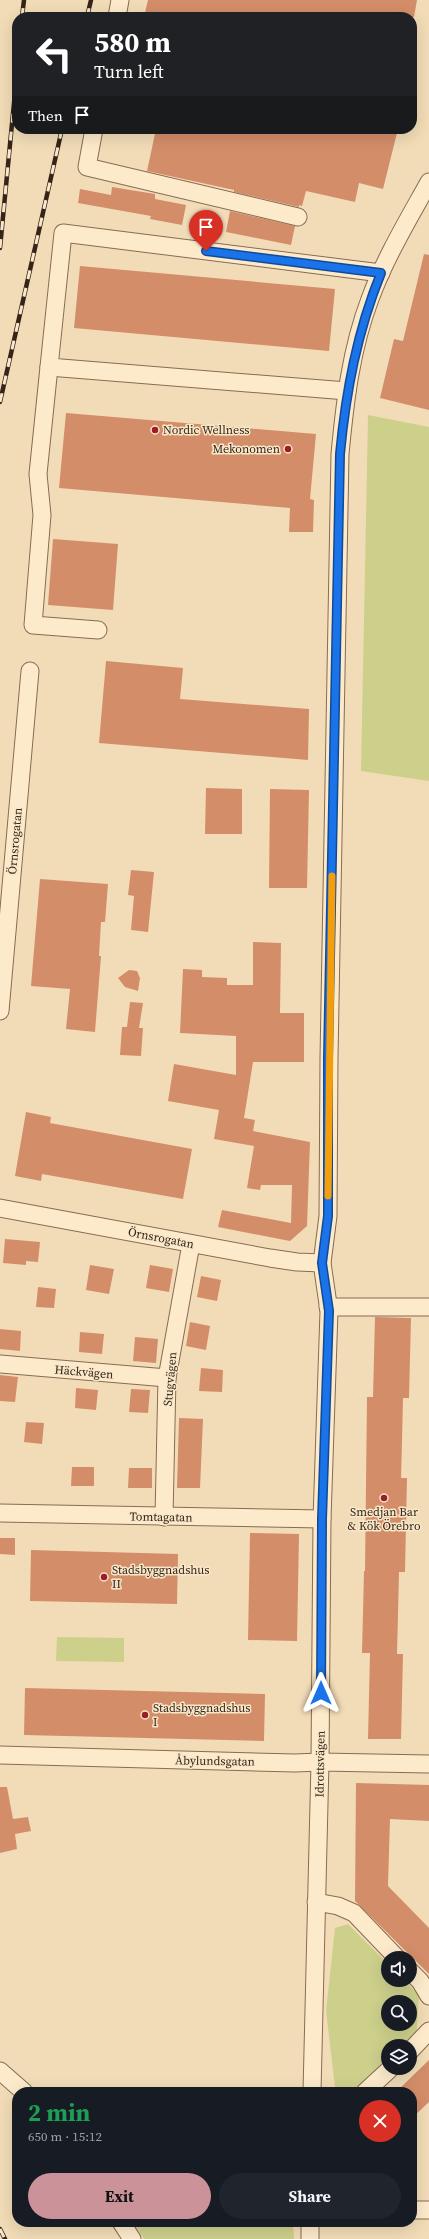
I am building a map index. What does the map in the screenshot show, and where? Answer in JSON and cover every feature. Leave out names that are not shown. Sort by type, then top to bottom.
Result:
[{"type":"street","points":[[118,12],[120,0]]},
{"type":"street","points":[[93,134],[87,167],[298,217]]},
{"type":"street","name":"Idrottsvägen","points":[[312,2087],[320,1762],[322,1519],[328,1306],[322,1263],[328,1216],[328,1058],[340,454],[347,391],[360,331],[381,273],[429,182]]},
{"type":"street","points":[[98,630],[33,624],[42,515],[38,474],[63,233],[381,273]]},
{"type":"street","points":[[50,366],[347,391]]},
{"type":"street","name":"Örnsrogatan","points":[[0,1011],[30,671]]},
{"type":"street","name":"Örnsrogatan","points":[[0,1208],[191,1244],[297,1262],[322,1263]]},
{"type":"street","name":"Stugvägen","points":[[164,1517],[167,1378],[191,1244]]},
{"type":"street","points":[[328,1306],[429,1307]]},
{"type":"street","name":"Häckvägen","points":[[0,1364],[167,1378]]},
{"type":"street","name":"Tomtagatan","points":[[0,1513],[322,1519]]},
{"type":"street","name":"Åbylundsgatan","points":[[0,1756],[295,1763],[429,1764]]},
{"type":"street","points":[[316,1902],[338,1906],[354,1913],[390,1951]]},
{"type":"street","points":[[417,1979],[427,1990]]},
{"type":"street","points":[[419,2047],[429,2031]]},
{"type":"street","points":[[0,2072],[18,2087]]},
{"type":"street","points":[[371,2087],[384,2075]]},
{"type":"street","points":[[417,2210],[429,2210]]},
{"type":"street","points":[[124,2227],[132,2239]]},
{"type":"street","points":[[310,2227],[310,2239]]},
{"type":"green space","points":[[368,415],[429,427],[429,781],[361,771]]},
{"type":"green space","points":[[57,1637],[124,1638],[124,1662],[56,1661]]},
{"type":"green space","points":[[348,1924],[381,1957],[381,1987],[411,1987],[419,1996],[417,2026],[417,1995],[381,1995],[381,2031],[417,2031],[416,2039],[381,2039],[381,2070],[360,2087],[335,2087],[326,2011],[335,1928]]},
{"type":"green space","points":[[136,2227],[293,2227],[294,2239],[144,2239]]},
{"type":"building","points":[[148,0],[417,0],[415,12],[145,12]]},
{"type":"building","points":[[155,134],[397,134],[383,189],[359,183],[355,202],[306,191],[302,206],[299,205],[299,207],[234,192],[234,190],[147,171]]},
{"type":"building","points":[[112,187],[155,194],[155,199],[186,205],[182,225],[150,219],[151,216],[78,203],[80,189],[111,195]]},
{"type":"building","points":[[230,211],[295,226],[291,245],[226,232]]},
{"type":"building","points":[[424,254],[429,255],[429,410],[380,398],[394,339],[403,341]]},
{"type":"building","points":[[80,266],[335,289],[329,351],[74,328]]},
{"type":"building","points":[[66,413],[316,434],[310,499],[314,500],[313,532],[289,532],[290,508],[59,488]]},
{"type":"building","points":[[53,539],[118,544],[113,610],[48,605]]},
{"type":"building","points":[[106,661],[183,668],[180,699],[309,709],[308,760],[99,743]]},
{"type":"building","points":[[206,788],[242,789],[242,834],[205,834]]},
{"type":"building","points":[[270,789],[309,790],[307,888],[269,888]]},
{"type":"building","points":[[131,870],[154,872],[148,932],[131,930],[134,896],[128,895]]},
{"type":"building","points":[[40,879],[108,884],[105,922],[101,922],[99,956],[101,956],[95,1032],[66,1029],[70,989],[31,986]]},
{"type":"building","points":[[253,942],[281,943],[280,1013],[304,1013],[304,1062],[253,1062],[244,1118],[255,1120],[253,1131],[310,1142],[307,1226],[290,1241],[218,1227],[222,1210],[291,1223],[292,1185],[261,1185],[260,1190],[247,1188],[254,1146],[214,1139],[219,1110],[168,1101],[174,1064],[236,1075],[236,1036],[180,1033],[183,969],[202,970],[202,977],[227,978],[227,985],[253,985]]},
{"type":"building","points":[[129,970],[137,971],[140,978],[138,991],[125,987],[118,978]]},
{"type":"building","points":[[130,1002],[143,1003],[139,1028],[143,1028],[141,1056],[120,1055],[122,1027],[127,1027]]},
{"type":"building","points":[[26,1112],[51,1117],[50,1123],[192,1149],[183,1199],[42,1174],[41,1181],[15,1176]]},
{"type":"building","points":[[5,1239],[40,1242],[38,1262],[26,1261],[26,1265],[3,1263]]},
{"type":"building","points":[[90,1265],[114,1269],[109,1294],[86,1290]]},
{"type":"building","points":[[150,1265],[173,1269],[169,1292],[146,1288]]},
{"type":"building","points":[[201,1276],[221,1280],[217,1301],[197,1297]]},
{"type":"building","points":[[38,1287],[56,1289],[54,1308],[36,1307]]},
{"type":"building","points":[[375,1317],[411,1318],[409,1398],[403,1398],[401,1478],[407,1478],[405,1572],[399,1572],[397,1654],[403,1654],[401,1739],[368,1739],[370,1653],[362,1653],[365,1571],[367,1397],[373,1397]]},
{"type":"building","points":[[190,1322],[210,1326],[206,1350],[186,1346]]},
{"type":"building","points":[[0,1329],[21,1331],[20,1351],[0,1349]]},
{"type":"building","points":[[80,1332],[104,1334],[102,1354],[79,1352]]},
{"type":"building","points":[[135,1337],[158,1339],[156,1363],[133,1361]]},
{"type":"building","points":[[201,1368],[223,1370],[222,1392],[199,1391]]},
{"type":"building","points":[[0,1375],[18,1377],[15,1402],[0,1401]]},
{"type":"building","points":[[76,1388],[98,1390],[96,1410],[75,1408]]},
{"type":"building","points":[[131,1389],[150,1390],[148,1413],[129,1412]]},
{"type":"building","points":[[179,1418],[203,1419],[200,1488],[177,1488]]},
{"type":"building","points":[[26,1422],[44,1423],[42,1444],[24,1442]]},
{"type":"building","points":[[72,1467],[94,1467],[94,1486],[71,1486]]},
{"type":"building","points":[[129,1468],[152,1468],[152,1488],[128,1488]]},
{"type":"building","points":[[250,1533],[299,1534],[297,1641],[248,1640]]},
{"type":"building","points":[[0,1538],[15,1538],[15,1555],[0,1554]]},
{"type":"building","name":"Stadsbyggnadshus II","points":[[31,1550],[178,1554],[177,1604],[30,1601]]},
{"type":"building","name":"Stadsbyggnadshus I","points":[[25,1688],[265,1694],[264,1741],[24,1735]]},
{"type":"building","points":[[356,1783],[429,1785],[429,1821],[390,1819],[388,1886],[429,1928],[429,1974],[417,1962],[417,1951],[406,1951],[355,1901]]},
{"type":"building","points":[[0,1787],[7,1787],[13,1819],[28,1817],[31,1831],[15,1834],[17,1849],[0,1853]]},
{"type":"building","points":[[429,2060],[429,2102],[417,2113],[417,2087],[401,2087],[414,2075],[417,2075],[417,2072]]},
{"type":"railway","points":[[23,12],[24,0]]},
{"type":"railway","points":[[88,12],[91,0]]},
{"type":"railway","points":[[0,248],[12,124]]},
{"type":"railway","points":[[0,402],[61,134]]},
{"type":"railway","points":[[0,2229],[5,2239]]},
{"type":"slow traffic","points":[[328,1196],[328,1058],[332,876]]},
{"type":"place","name":"Nordic Wellness","points":[[155,430]]},
{"type":"place","name":"Mekonomen","points":[[288,449]]},
{"type":"place","name":"Smedjan Bar & Kök Örebro","points":[[384,1498]]},
{"type":"place","name":"Stadsbyggnadshus II","points":[[104,1577]]},
{"type":"place","name":"Stadsbyggnadshus I","points":[[145,1715]]},
{"type":"route","points":[[206,251],[381,273],[370,300],[352,360],[340,454],[328,1058],[328,1216],[322,1263],[329,1311],[322,1519],[321,1693]]}]
